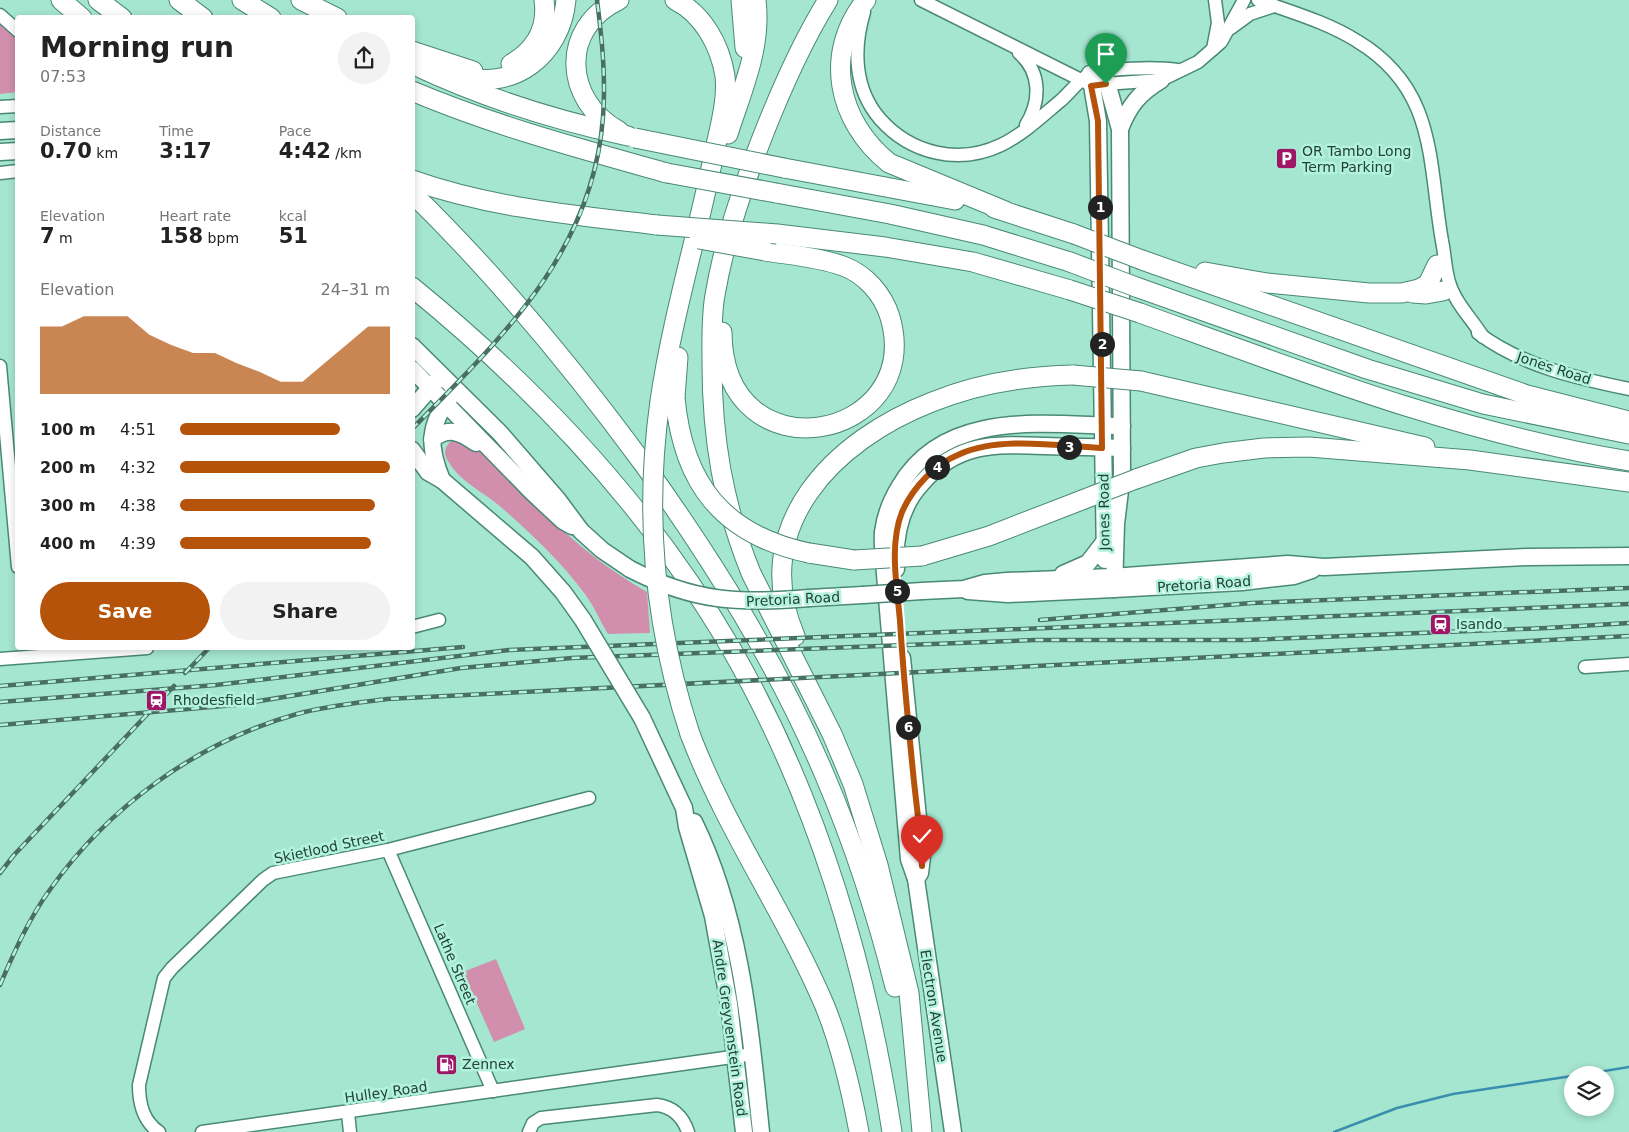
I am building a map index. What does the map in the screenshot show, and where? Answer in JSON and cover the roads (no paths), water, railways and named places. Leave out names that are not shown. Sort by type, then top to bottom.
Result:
[{"type":"highway","points":[[61,0],[78,15]]},
{"type":"highway","points":[[98,0],[118,15]]},
{"type":"highway","points":[[179,0],[199,15]]},
{"type":"highway","points":[[242,0],[266,15]]},
{"type":"highway","points":[[296,0],[316,15]]},
{"type":"highway","points":[[301,0],[331,15]]},
{"type":"highway","points":[[415,52],[475,72],[493,70],[509,65],[523,56],[538,39],[544,23],[544,0]]},
{"type":"highway","points":[[415,57],[471,78],[492,79],[516,73],[527,68],[547,51],[562,26],[566,0]]},
{"type":"highway","points":[[619,0],[603,8],[586,26],[577,52],[576,69],[579,86],[586,101],[608,125],[631,137]]},
{"type":"highway","points":[[675,0],[694,13],[705,25],[721,58],[725,78],[720,122],[703,206],[666,359],[668,399],[652,476],[651,513],[654,576],[670,667],[690,734],[720,806],[808,970],[824,1005],[846,1071],[860,1132]]},
{"type":"highway","points":[[736,108],[746,44],[741,0]]},
{"type":"highway","points":[[703,206],[754,54],[757,36],[756,0]]},
{"type":"highway","points":[[828,0],[795,61],[769,119],[737,204],[720,273],[712,319],[712,379],[718,457],[729,515],[751,573],[823,714],[852,784]]},
{"type":"highway","points":[[867,0],[848,29],[840,69],[845,100],[862,134],[874,151],[889,163],[1005,211],[1527,395],[1629,421]]},
{"type":"highway","points":[[415,65],[467,88],[572,124],[1005,211]]},
{"type":"highway","points":[[415,92],[456,110],[544,139],[667,173],[890,214],[983,235],[1070,262],[1367,369],[1483,404],[1629,434]]},
{"type":"highway","points":[[415,181],[451,194],[542,212],[652,226],[777,234],[885,247],[973,262],[1070,290],[1140,313],[1425,414],[1498,433],[1629,461]]},
{"type":"highway","points":[[415,196],[473,254],[528,314],[601,405],[696,537],[767,657],[794,708],[850,837],[892,976],[918,1086]]},
{"type":"highway","points":[[652,226],[764,251],[843,266],[867,281],[882,300],[893,327],[894,339],[892,361],[882,386],[868,405],[850,418],[826,427],[804,429],[782,425],[759,414],[731,380],[725,361],[722,342],[720,273]]},
{"type":"highway","points":[[1151,263],[1267,283],[1369,293],[1409,292],[1426,294],[1444,291]]},
{"type":"highway","points":[[1409,292],[1428,284],[1437,265]]},
{"type":"highway","points":[[415,290],[498,361],[574,438],[677,566],[731,649],[778,742],[806,804],[833,877],[871,1017],[892,1132]]},
{"type":"highway","points":[[922,1132],[909,993],[878,865],[834,724],[785,609],[780,579],[784,545],[794,516],[810,490],[832,465],[875,430],[902,415],[970,389],[1015,380],[1073,375],[1141,382],[1434,449],[1470,460]]},
{"type":"highway","points":[[668,399],[678,423],[684,452],[691,468],[707,494],[729,517],[754,535],[772,544],[809,553],[854,560],[922,556],[989,536],[1136,479],[1196,458],[1264,448],[1327,448],[1470,460],[1629,482]]},
{"type":"main road","points":[[1094,79],[1120,129]]},
{"type":"main road","name":"Jones Road","points":[[1094,79],[1098,121],[1104,541],[1110,583]]},
{"type":"main road","points":[[1120,129],[1126,113],[1137,97],[1161,80]]},
{"type":"main road","name":"Jones Road","points":[[1110,583],[1122,474],[1120,129]]},
{"type":"main road","points":[[0,131],[15,130]]},
{"type":"main road","points":[[0,152],[15,151]]},
{"type":"main road","name":"Pretoria Road","points":[[415,350],[436,380],[445,403],[563,521],[581,531]]},
{"type":"main road","name":"Pretoria Road","points":[[415,370],[457,389],[543,482],[581,531],[602,550],[630,569],[662,584],[714,599],[760,602],[964,589],[985,583],[1051,578],[1110,583],[1242,582],[1294,576],[1324,567],[1528,557],[1629,556]]},
{"type":"main road","points":[[415,405],[436,380]]},
{"type":"main road","points":[[442,480],[434,456],[432,440],[438,414],[457,389]]},
{"type":"main road","points":[[1060,424],[1089,414],[1103,393]]},
{"type":"main road","name":"Electron Avenue","points":[[953,1132],[916,879],[909,859],[893,686],[883,548],[886,517],[898,490],[912,468],[930,452],[954,438],[984,428],[1060,424],[1122,426]]},
{"type":"main road","points":[[432,440],[447,431],[458,431],[500,460]]},
{"type":"main road","name":"Electron Avenue","points":[[916,879],[920,873],[922,856],[904,685],[895,557],[902,512],[917,488],[928,475],[938,466],[972,449],[1002,444],[1122,448]]},
{"type":"main road","points":[[1075,447],[1092,457],[1103,479]]},
{"type":"main road","name":"Andre Greyvenstein Road","points":[[415,454],[428,472],[442,480],[532,557],[563,592],[583,620],[642,718],[684,808],[723,962],[744,1132]]},
{"type":"main road","points":[[1051,578],[1084,566],[1095,556],[1104,541]]},
{"type":"main road","name":"Pretoria Road","points":[[964,589],[975,593],[1008,594],[1110,583]]},
{"type":"main road","name":"Andre Greyvenstein Road","points":[[684,808],[690,815],[703,840],[732,932],[746,1000],[761,1132]]},
{"type":"street","points":[[867,0],[858,38],[857,61],[860,79],[876,114],[896,134],[910,144],[932,152],[964,155],[989,150],[1022,131],[1061,100],[1094,79],[1162,67],[1177,70]]},
{"type":"street","points":[[922,0],[1007,44],[1094,79],[1161,80],[1177,70],[1198,62],[1213,50],[1229,30],[1244,0]]},
{"type":"street","points":[[1213,50],[1218,22],[1215,0]]},
{"type":"street","name":"Jones Road","points":[[1258,0],[1337,30],[1358,41],[1387,63],[1398,77],[1420,113],[1426,130],[1431,156],[1437,214],[1450,284],[1464,310],[1483,337]]},
{"type":"street","points":[[1229,30],[1250,14],[1274,6]]},
{"type":"street","points":[[0,15],[15,28]]},
{"type":"street","points":[[1007,44],[1028,62],[1036,81],[1037,95],[1034,110],[1022,131]]},
{"type":"street","points":[[0,107],[15,106]]},
{"type":"street","points":[[0,173],[15,171]]},
{"type":"street","name":"Jones Road","points":[[1437,214],[1437,265],[1444,291],[1468,326],[1497,347],[1529,362],[1629,389]]},
{"type":"street","points":[[0,366],[15,534]]},
{"type":"street","points":[[415,626],[439,620]]},
{"type":"street","points":[[0,659],[24,652],[86,650]]},
{"type":"street","points":[[1585,667],[1629,664]]},
{"type":"street","name":"Skietlood Street","points":[[159,1132],[145,1116],[140,1100],[140,1079],[161,986],[170,969],[258,884],[273,873],[388,850],[589,798]]},
{"type":"street","name":"Lathe Street","points":[[388,850],[493,1091]]},
{"type":"street","name":"Hulley Road","points":[[202,1132],[348,1113],[753,1054]]},
{"type":"street","points":[[529,1132],[532,1123],[541,1118],[657,1105],[674,1111],[684,1122],[688,1132]]},
{"type":"street","points":[[348,1113],[350,1132]]},
{"type":"waterway","points":[[1614,1069],[1629,1067]]},
{"type":"waterway","points":[[1334,1132],[1397,1108],[1453,1094],[1564,1077]]},
{"type":"railway","points":[[415,426],[478,361],[537,290],[562,251],[581,210],[596,166],[603,117],[603,58],[597,0]]},
{"type":"railway","points":[[1040,620],[1252,603],[1629,588]]},
{"type":"railway","points":[[0,702],[216,685],[509,650],[1629,604]]},
{"type":"railway","points":[[0,725],[235,705],[461,668],[572,658],[1035,640],[1245,640],[1629,623]]},
{"type":"railway","points":[[0,985],[16,949],[41,902],[72,860],[127,805],[190,760],[224,742],[260,726],[308,711],[387,699],[1629,636]]},
{"type":"railway","points":[[0,686],[463,647]]},
{"type":"railway","points":[[185,673],[207,650]]},
{"type":"railway","points":[[0,873],[14,855],[174,686]]},
{"type":"place","name":"OR Tambo Long Term Parking","points":[[1286,159]]},
{"type":"place","name":"Isando","points":[[1440,624]]},
{"type":"place","name":"Rhodesfield","points":[[157,700]]},
{"type":"place","name":"Zennex","points":[[446,1064]]}]
